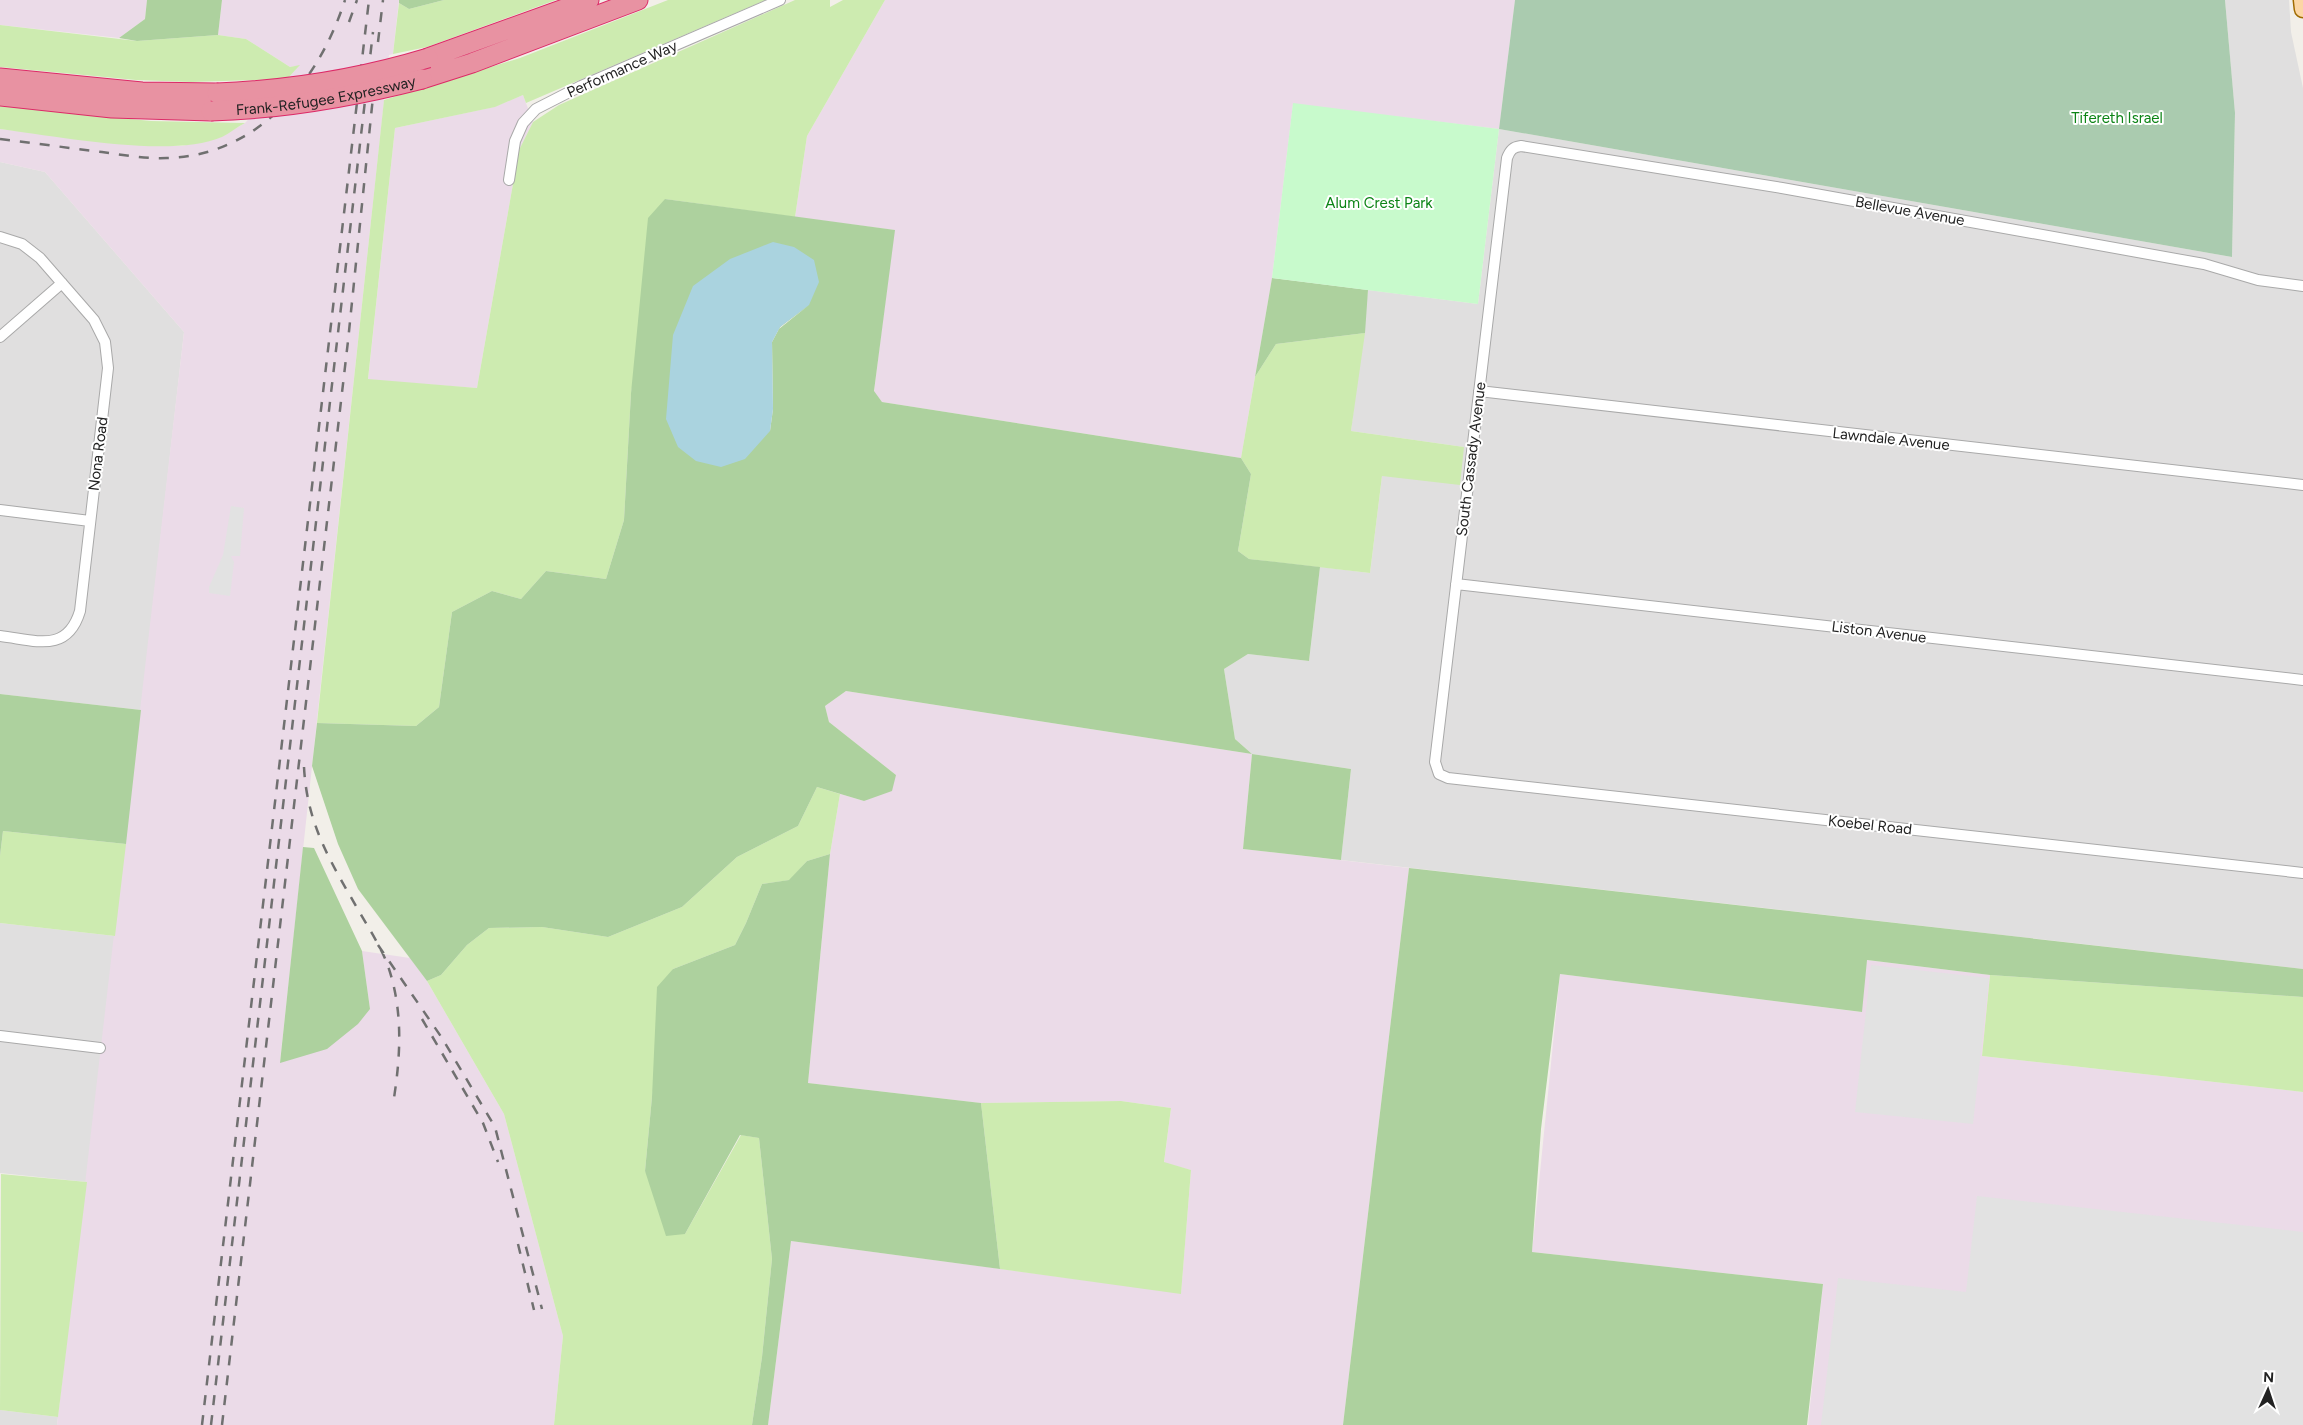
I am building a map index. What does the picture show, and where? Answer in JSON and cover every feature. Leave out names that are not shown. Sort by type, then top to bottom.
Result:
[{"type":"highway","name":"Frank-Refugee Expressway","points":[[0,78],[142,92],[217,93],[316,84],[375,72],[428,58],[589,0]]},
{"type":"highway","name":"Frank-Refugee Expressway","points":[[0,96],[112,108],[210,111],[264,108],[332,99],[422,79],[519,46],[638,0]]},
{"type":"main road","points":[[2302,0],[2303,9]]},
{"type":"street","name":"Performance Way","points":[[509,180],[516,141],[523,123],[536,109],[581,86],[780,0]]},
{"type":"street","name":"Bellevue Avenue","points":[[1515,147],[1522,146],[1782,188],[2204,264],[2258,280],[2303,286]]},
{"type":"street","name":"South Cassady Avenue","points":[[1438,774],[1435,762],[1507,158],[1510,151],[1515,147]]},
{"type":"street","name":"Nona Road","points":[[0,237],[22,244],[40,258],[62,283],[100,330],[107,354],[108,368],[80,611],[76,625],[67,636],[54,641],[0,636]]},
{"type":"street","points":[[0,337],[62,283]]},
{"type":"street","name":"Lawndale Avenue","points":[[1479,391],[2303,485]]},
{"type":"street","points":[[0,510],[90,521]]},
{"type":"street","name":"Liston Avenue","points":[[1456,584],[2303,680]]},
{"type":"street","name":"Koebel Road","points":[[1438,774],[1458,779],[2303,873]]},
{"type":"street","points":[[0,1036],[100,1048]]},
{"type":"shaded area","points":[[0,0],[147,0],[145,19],[119,38],[0,25]]},
{"type":"shaded area","points":[[222,0],[399,0],[393,54],[389,55],[280,1062],[370,1009],[362,951],[410,958],[427,981],[504,1114],[563,1336],[554,1425],[57,1425],[184,332],[45,172],[0,162],[0,129],[152,146],[182,146],[221,137],[245,123],[299,66],[290,67],[246,39],[218,35]]},
{"type":"shaded area","points":[[885,0],[1515,0],[1499,129],[1293,104],[1272,278],[1241,458],[882,402],[874,392],[894,230],[795,217],[807,136]]},
{"type":"shaded area","points":[[2225,0],[2289,0],[2291,32],[2303,88],[2303,969],[1341,860],[1351,769],[1252,754],[1235,739],[1224,669],[1248,654],[1309,661],[1320,567],[1370,573],[1382,476],[1464,447],[1351,431],[1368,290],[1478,304],[1499,129],[2232,257],[2235,113]]},
{"type":"shaded area","points":[[523,95],[533,122],[519,150],[477,388],[368,380],[395,128],[494,107]]},
{"type":"shaded area","points":[[0,162],[45,172],[184,332],[141,710],[0,694]]},
{"type":"shaded area","points":[[231,506],[244,508],[240,556],[231,556],[234,562],[230,596],[209,593],[209,587],[223,555]]},
{"type":"shaded area","points":[[846,691],[1252,754],[1243,849],[1409,868],[1343,1425],[768,1425],[791,1241],[1181,1293],[1191,1170],[1164,1163],[1171,1108],[1121,1101],[981,1103],[808,1083],[830,854],[840,794],[864,801],[896,775],[829,722],[825,706]]},
{"type":"shaded area","points":[[0,923],[115,936],[87,1182],[0,1173]]},
{"type":"shaded area","points":[[1866,960],[1990,975],[1982,1056],[2303,1092],[2303,1425],[1808,1425],[1823,1284],[1532,1252],[1560,974],[1861,1012]]},
{"type":"shaded area","points":[[1871,965],[1989,978],[1973,1124],[1855,1112]]},
{"type":"shaded area","points":[[1977,1196],[2303,1232],[2303,1425],[1821,1425],[1838,1278],[1966,1292]]},
{"type":"shaded area","points":[[0,1410],[58,1417],[57,1425],[0,1425]]},
{"type":"green space","points":[[147,0],[222,0],[218,35],[137,41],[119,38],[145,19]]},
{"type":"green space","points":[[399,0],[444,0],[409,9],[399,3]]},
{"type":"green space","points":[[444,0],[556,0],[427,47],[393,54],[399,3],[409,9]]},
{"type":"green space","points":[[668,0],[766,0],[526,103],[523,95],[495,107],[395,128],[368,379],[477,388],[519,150],[533,122],[559,105],[795,0],[830,0],[830,7],[843,0],[885,0],[807,136],[795,217],[665,199],[631,393],[624,520],[606,579],[546,571],[521,599],[492,591],[452,612],[439,707],[416,726],[317,723],[384,100],[520,58]]},
{"type":"green space","name":"Tifereth Israel","points":[[1515,0],[2225,0],[2235,113],[2232,257],[1499,129]]},
{"type":"green space","points":[[0,25],[137,41],[218,35],[246,39],[290,67],[300,65],[287,79],[191,82],[136,80],[0,67]]},
{"type":"green space","name":"Alum Crest Park","points":[[1293,103],[1499,129],[1478,304],[1272,278]]},
{"type":"green space","points":[[0,106],[151,121],[245,123],[222,137],[200,143],[174,146],[113,144],[0,129]]},
{"type":"green space","points":[[665,199],[895,230],[874,391],[882,402],[1241,458],[1251,474],[1238,551],[1249,559],[1320,567],[1309,661],[1248,654],[1224,669],[1235,739],[1252,754],[846,691],[825,706],[829,722],[896,775],[892,791],[864,801],[817,787],[798,826],[737,857],[682,907],[608,937],[542,927],[489,928],[467,945],[441,975],[427,981],[358,889],[338,844],[312,766],[317,723],[416,726],[439,707],[452,612],[492,591],[521,599],[546,571],[606,579],[624,520],[631,393],[648,218]],"holes":[[[809,305],[779,329],[780,327]],[[779,329],[772,342],[773,409],[770,431],[666,419]]]},
{"type":"green space","points":[[1272,278],[1368,290],[1365,333],[1276,344],[1255,377]]},
{"type":"green space","points":[[1365,333],[1351,431],[1464,447],[1460,485],[1382,476],[1370,573],[1249,559],[1238,551],[1251,474],[1241,458],[1255,377],[1276,344]]},
{"type":"green space","points":[[0,694],[141,710],[126,844],[3,831],[0,856]]},
{"type":"green space","points":[[1252,754],[1351,769],[1341,860],[1243,849]]},
{"type":"green space","points":[[817,787],[840,794],[830,854],[807,861],[790,880],[762,884],[735,945],[673,969],[652,1097],[645,1171],[685,1234],[741,1135],[759,1138],[772,1259],[762,1357],[752,1425],[554,1425],[563,1336],[504,1114],[427,981],[441,975],[467,945],[489,928],[542,927],[608,937],[682,907],[737,857],[798,826]]},
{"type":"green space","points":[[3,831],[126,844],[115,936],[0,923],[0,856]]},
{"type":"green space","points":[[303,847],[314,848],[362,951],[370,1009],[358,1024],[327,1049],[280,1063]]},
{"type":"green space","points":[[830,854],[808,1083],[981,1103],[1000,1269],[791,1241],[768,1425],[752,1425],[762,1357],[772,1259],[759,1138],[740,1135],[685,1234],[666,1236],[645,1171],[652,1097],[657,987],[673,969],[735,945],[762,884],[789,880],[807,861]]},
{"type":"green space","points":[[1409,868],[2303,969],[2303,997],[1990,975],[1867,960],[1862,1012],[1560,974],[1541,1129],[1532,1252],[1823,1284],[1807,1425],[1343,1425]]},
{"type":"green space","points":[[1990,975],[2303,997],[2303,1092],[1982,1056]]},
{"type":"green space","points":[[1121,1101],[1171,1108],[1164,1162],[1191,1170],[1181,1294],[1000,1269],[981,1103]]},
{"type":"green space","points":[[1,1174],[87,1182],[58,1417],[0,1410]]},
{"type":"water","points":[[773,242],[794,247],[814,260],[819,282],[809,305],[780,327],[772,342],[773,409],[770,431],[745,459],[721,467],[696,461],[678,447],[666,419],[673,335],[693,286],[730,259]]},
{"type":"railway","points":[[0,139],[159,158],[200,154],[230,144],[256,128],[280,109],[301,85],[319,59],[334,30],[345,0]]},
{"type":"railway","points":[[349,22],[357,0]]},
{"type":"railway","points":[[202,1425],[369,0]]},
{"type":"railway","points":[[378,42],[383,0]]},
{"type":"railway","points":[[211,1425],[373,32]]},
{"type":"railway","points":[[222,1425],[348,341],[374,87]]},
{"type":"railway","points":[[304,767],[310,808],[323,844],[340,878],[375,938],[387,963],[392,980],[396,997],[399,1030],[394,1098]]},
{"type":"railway","points":[[378,945],[442,1038],[495,1127],[542,1309]]},
{"type":"railway","points":[[422,1019],[483,1123],[498,1162]]},
{"type":"railway","points":[[518,1244],[534,1310]]}]
